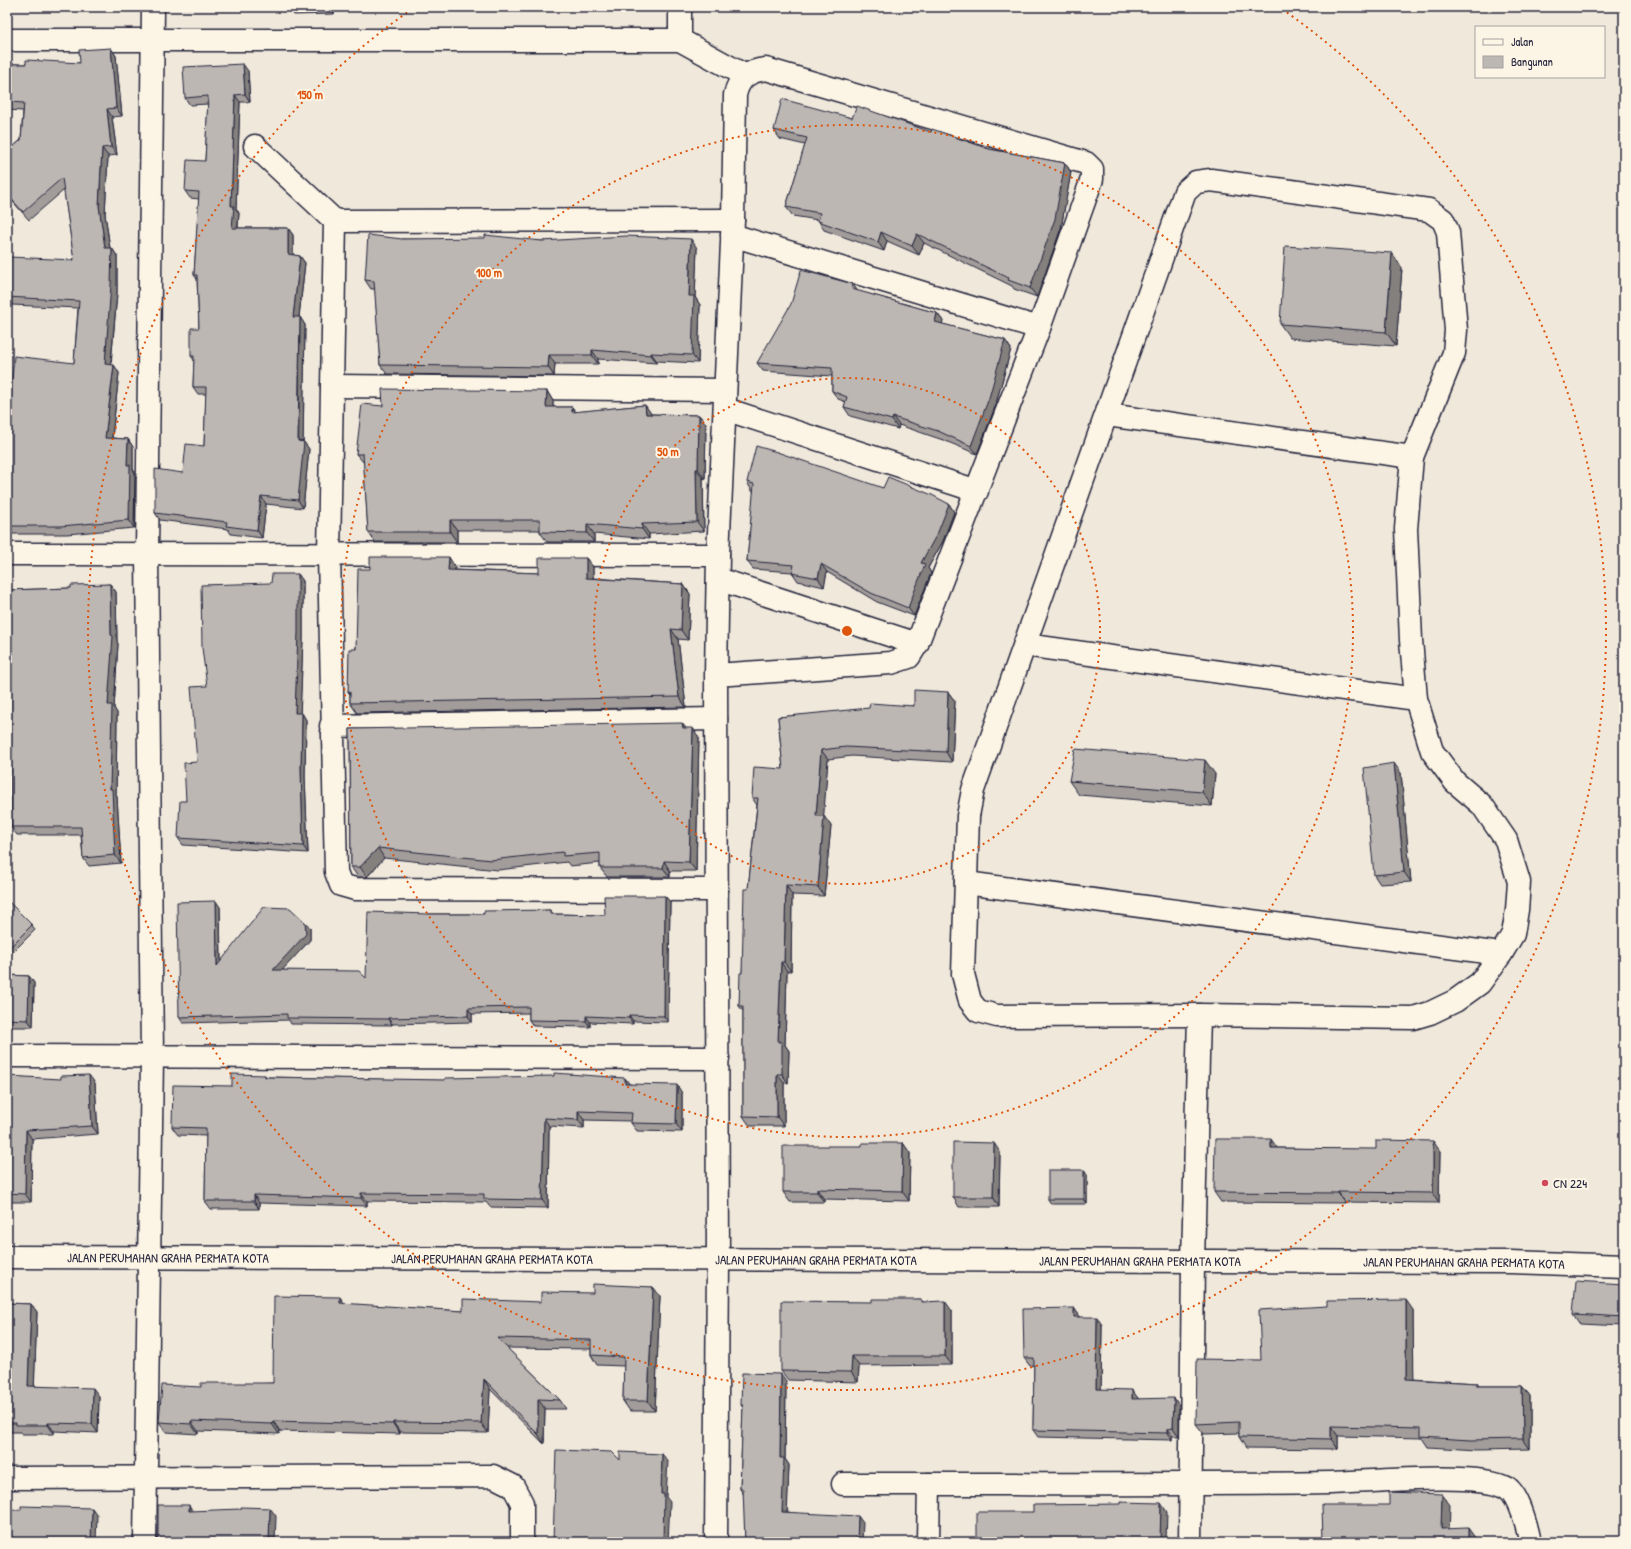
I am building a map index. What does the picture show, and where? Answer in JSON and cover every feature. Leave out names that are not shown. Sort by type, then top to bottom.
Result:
[{"type":"street","points":[[145,1542],[152,1056],[147,554],[153,7]]},
{"type":"street","points":[[680,7],[680,40]]},
{"type":"street","points":[[7,40],[680,40],[744,76]]},
{"type":"street","points":[[716,675],[891,663],[909,657],[917,644],[1039,328],[1092,180],[1092,169],[1086,163],[766,69],[753,71],[744,76],[737,86],[735,95],[732,227],[718,555],[716,675],[718,1058],[716,1542]]},
{"type":"street","points":[[255,146],[335,221],[732,227],[1039,328]]},
{"type":"street","points":[[1211,180],[1429,210],[1443,220],[1448,232],[1456,330],[1454,353],[1412,457],[1406,529],[1411,640],[1416,699],[1432,751],[1455,782],[1482,805],[1506,840],[1518,882],[1517,910],[1513,934],[1501,954],[1480,983],[1455,1001],[1430,1013],[1413,1018],[1199,1015],[997,1016],[978,1010],[970,1001],[963,974],[968,816],[973,790],[1107,415],[1185,192],[1196,182],[1211,180]]},
{"type":"street","points":[[335,221],[329,554],[331,726],[336,872],[341,885],[355,889],[717,890]]},
{"type":"street","points":[[332,386],[725,400],[977,491]]},
{"type":"street","points":[[1107,415],[1412,457]]},
{"type":"street","points":[[7,554],[718,555]]},
{"type":"street","points":[[718,578],[917,644]]},
{"type":"street","points":[[1025,645],[1416,699]]},
{"type":"street","points":[[331,726],[716,719]]},
{"type":"street","points":[[966,883],[1501,954]]},
{"type":"street","points":[[1190,1542],[1193,1262],[1199,1015]]},
{"type":"street","points":[[7,1056],[718,1058]]},
{"type":"street","name":"JALAN PERUMAHAN GRAHA PERMATA KOTA","points":[[7,1257],[1511,1262],[1624,1266]]},
{"type":"street","points":[[7,1478],[493,1476],[513,1486],[522,1503],[522,1542]]},
{"type":"street","points":[[843,1484],[1331,1483],[1460,1479],[1490,1482],[1506,1487],[1513,1494],[1527,1528],[1530,1542]]},
{"type":"street","points":[[928,1542],[930,1484]]},
{"type":"building","points":[[111,48],[116,108],[107,109],[111,147],[102,148],[99,206],[105,248],[112,248],[111,285],[105,364],[114,365],[105,438],[128,439],[127,465],[130,465],[129,520],[61,526],[7,526],[7,433],[14,356],[74,363],[79,301],[7,297],[9,257],[74,260],[62,178],[23,212],[7,194],[7,152],[21,140],[24,103],[7,102],[7,64],[26,64],[26,60],[80,63],[79,50]]},
{"type":"building","points":[[243,64],[245,94],[235,95],[231,206],[234,206],[232,228],[288,228],[288,254],[300,256],[293,317],[300,317],[298,441],[304,442],[298,500],[261,496],[257,530],[226,526],[227,522],[155,513],[155,469],[183,473],[186,444],[204,446],[206,387],[193,387],[194,356],[191,356],[191,328],[199,328],[197,275],[194,275],[199,192],[185,191],[187,160],[205,161],[208,96],[185,98],[183,67]]},
{"type":"building","points":[[782,99],[852,118],[857,106],[931,132],[932,129],[989,149],[1065,163],[1055,219],[1030,288],[1008,280],[1009,278],[917,234],[912,246],[881,232],[878,242],[818,221],[820,213],[786,207],[807,138],[774,130]]},
{"type":"building","points":[[368,235],[402,239],[485,238],[485,235],[542,241],[626,236],[691,239],[689,296],[694,296],[692,355],[651,353],[651,355],[592,350],[592,355],[549,355],[548,367],[380,365],[374,281],[365,280]]},
{"type":"building","points":[[1285,246],[1392,253],[1386,332],[1280,324]]},
{"type":"building","points":[[801,270],[853,284],[852,289],[937,313],[935,322],[1005,340],[989,398],[971,446],[938,431],[893,417],[892,420],[844,407],[847,397],[832,391],[832,368],[757,363],[791,304]]},
{"type":"building","points":[[382,389],[547,391],[546,407],[572,407],[572,412],[645,405],[646,414],[699,415],[698,469],[696,469],[697,522],[642,524],[642,529],[587,524],[587,533],[540,532],[540,520],[450,520],[450,532],[368,532],[363,454],[356,454],[362,404],[383,406]]},
{"type":"building","points":[[756,446],[883,488],[888,477],[932,495],[949,504],[938,532],[921,563],[925,564],[908,608],[871,593],[821,564],[818,578],[792,573],[794,565],[747,561],[754,484],[747,482]]},
{"type":"building","points":[[370,557],[449,557],[448,570],[539,573],[539,558],[586,558],[586,578],[683,584],[681,630],[671,629],[679,697],[350,703],[350,692],[348,692],[349,649],[356,649],[358,569],[370,569]]},
{"type":"building","points":[[272,574],[298,574],[298,632],[295,713],[302,713],[301,769],[303,846],[178,838],[180,801],[186,801],[184,763],[197,762],[191,687],[207,686],[202,648],[201,585],[271,583]]},
{"type":"building","points":[[110,584],[111,635],[113,636],[108,705],[112,705],[110,789],[112,789],[115,855],[83,858],[81,827],[11,827],[10,734],[7,734],[7,590],[71,588],[71,585]]},
{"type":"building","points":[[914,690],[948,692],[946,752],[846,747],[821,750],[816,816],[824,816],[818,887],[786,885],[784,962],[781,962],[778,1042],[782,1042],[782,1074],[777,1074],[777,1117],[743,1116],[743,1006],[739,1006],[740,973],[742,973],[744,889],[748,889],[758,798],[752,798],[754,767],[783,769],[778,717],[869,708],[870,703],[914,706]]},
{"type":"building","points":[[682,723],[683,728],[693,728],[689,862],[664,861],[663,868],[600,868],[600,853],[563,856],[563,852],[491,860],[378,848],[360,867],[351,867],[350,729]]},
{"type":"building","points":[[1075,749],[1205,760],[1202,792],[1069,781]]},
{"type":"building","points":[[1394,763],[1404,872],[1374,875],[1364,768]]},
{"type":"building","points":[[604,896],[665,896],[664,1016],[629,1015],[629,1018],[586,1016],[586,1021],[529,1020],[529,1007],[468,1008],[468,1016],[388,1019],[287,1018],[287,1014],[179,1017],[177,902],[216,901],[217,966],[264,907],[290,908],[305,922],[306,934],[273,970],[359,971],[366,978],[368,912],[484,914],[484,911],[550,910],[550,914],[605,915]]},
{"type":"building","points":[[7,900],[32,925],[7,950]]},
{"type":"building","points":[[7,975],[29,976],[28,1020],[7,1019]]},
{"type":"building","points":[[554,1073],[625,1078],[625,1084],[677,1085],[676,1124],[631,1123],[632,1113],[578,1111],[578,1120],[544,1118],[542,1200],[484,1199],[484,1194],[361,1193],[361,1198],[254,1195],[254,1201],[205,1201],[206,1128],[172,1127],[173,1085],[232,1086],[232,1074],[265,1075],[265,1077],[445,1080],[445,1078],[554,1076]]},
{"type":"building","points":[[89,1075],[92,1126],[26,1130],[25,1194],[7,1193],[7,1076],[61,1079],[61,1076]]},
{"type":"building","points":[[1215,1139],[1271,1139],[1271,1148],[1376,1149],[1376,1140],[1433,1141],[1433,1193],[1214,1192]]},
{"type":"building","points":[[953,1142],[994,1143],[993,1197],[953,1197]]},
{"type":"building","points":[[862,1143],[903,1143],[902,1191],[817,1189],[817,1192],[783,1192],[783,1146],[862,1146]]},
{"type":"building","points":[[1048,1170],[1084,1170],[1084,1199],[1048,1199]]},
{"type":"building","points":[[1576,1281],[1624,1284],[1624,1317],[1573,1314]]},
{"type":"building","points":[[593,1284],[653,1287],[648,1401],[623,1401],[624,1357],[591,1355],[591,1340],[497,1338],[560,1400],[538,1399],[538,1434],[484,1379],[481,1423],[393,1422],[393,1424],[273,1421],[272,1424],[191,1421],[191,1424],[159,1422],[162,1385],[201,1387],[201,1383],[273,1383],[274,1296],[340,1297],[340,1303],[463,1311],[463,1299],[541,1302],[541,1292],[593,1293]]},
{"type":"building","points":[[872,1299],[921,1299],[921,1302],[945,1301],[945,1356],[852,1356],[851,1372],[781,1371],[781,1301],[872,1302]]},
{"type":"building","points":[[1406,1300],[1406,1379],[1477,1383],[1477,1386],[1522,1386],[1523,1439],[1470,1440],[1421,1437],[1421,1428],[1331,1426],[1331,1439],[1239,1437],[1239,1422],[1196,1424],[1197,1359],[1261,1360],[1259,1310],[1327,1306],[1327,1301]]},
{"type":"building","points":[[7,1303],[31,1304],[28,1386],[93,1388],[92,1424],[48,1423],[48,1425],[16,1425],[16,1423],[7,1423]]},
{"type":"building","points":[[1074,1308],[1074,1317],[1097,1317],[1096,1389],[1132,1390],[1132,1399],[1174,1398],[1173,1428],[1167,1429],[1167,1433],[1033,1430],[1034,1358],[1024,1358],[1023,1309]]},
{"type":"building","points":[[742,1373],[781,1374],[780,1458],[784,1458],[782,1512],[858,1516],[857,1542],[745,1542],[743,1489],[740,1489],[743,1405],[741,1405]]},
{"type":"building","points":[[556,1450],[612,1452],[620,1460],[620,1452],[662,1454],[661,1494],[664,1494],[663,1542],[553,1542]]},
{"type":"building","points":[[1389,1492],[1442,1494],[1441,1529],[1469,1528],[1469,1542],[1323,1542],[1322,1505],[1389,1505]]},
{"type":"building","points":[[1121,1502],[1161,1503],[1160,1542],[977,1542],[977,1512],[1033,1512],[1033,1505],[1121,1504]]},
{"type":"building","points":[[158,1505],[189,1505],[189,1511],[241,1509],[241,1507],[270,1508],[269,1542],[158,1542]]},
{"type":"building","points":[[21,1506],[92,1508],[91,1542],[7,1542],[7,1510],[21,1510]]},
{"type":"place","name":"CN 224","points":[[1545,1183]]}]
